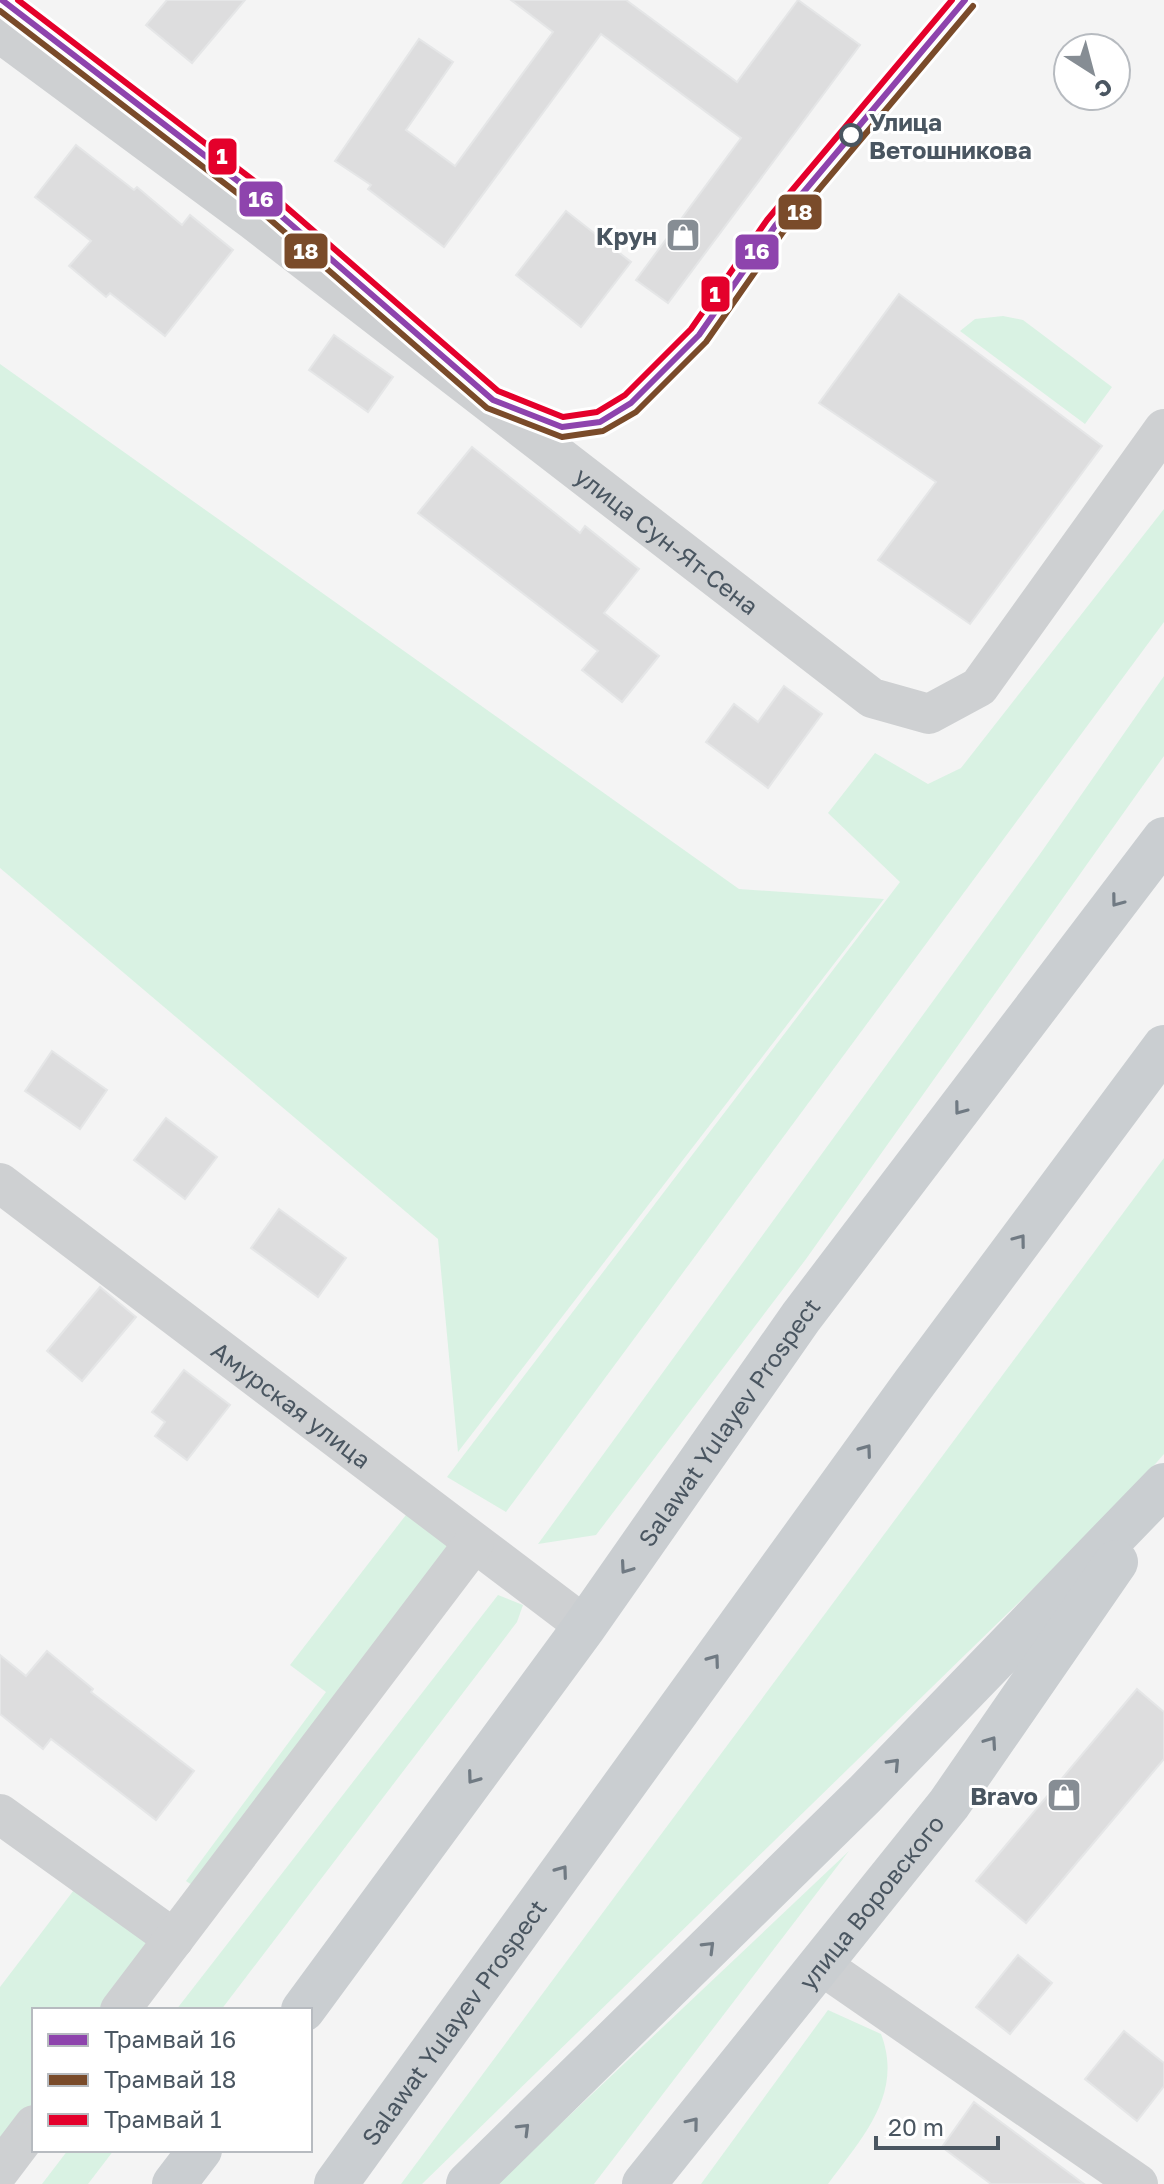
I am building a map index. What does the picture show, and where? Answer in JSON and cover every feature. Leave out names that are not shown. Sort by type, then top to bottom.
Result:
[{"type":"main road","name":"Salawat Yulayev Prospect","points":[[304,2008],[585,1626],[801,1317],[1164,839]]},
{"type":"main road","name":"Salawat Yulayev Prospect","points":[[336,2184],[903,1398],[1164,1047]]},
{"type":"main road","points":[[468,2184],[865,1794],[1164,1485]]},
{"type":"main road","name":"улица Воровского","points":[[644,2184],[949,1804],[1164,1492]]},
{"type":"street","name":"улица Сун-Ят-Сена","points":[[0,33],[253,220],[872,698],[929,714],[979,687],[1164,429]]},
{"type":"street","name":"Амурская улица","points":[[0,1183],[585,1626]]},
{"type":"street","points":[[122,2008],[474,1543]]},
{"type":"street","points":[[0,1814],[174,1939]]},
{"type":"street","points":[[821,1965],[1138,2184]]},
{"type":"street","points":[[0,2170],[32,2128]]},
{"type":"green space","points":[[1003,316],[1023,320],[1112,387],[1085,424],[960,331],[975,319]]},
{"type":"green space","points":[[0,364],[739,889],[884,899],[458,1452],[438,1239],[0,868]]},
{"type":"green space","points":[[1164,509],[1164,622],[506,1512],[447,1477],[900,882],[828,813],[875,753],[928,784],[961,768]]},
{"type":"green space","points":[[1164,676],[1164,756],[806,1259],[596,1535],[538,1544],[1040,854]]},
{"type":"green space","points":[[1164,1158],[1164,1454],[1122,1502],[422,2184],[401,2184]]},
{"type":"green space","points":[[409,1511],[462,1549],[198,1889],[186,1881],[326,1692],[290,1665]]},
{"type":"green space","points":[[498,1595],[523,1605],[517,1622],[223,2008],[178,2008]]},
{"type":"green space","points":[[849,1851],[594,2184],[497,2184]]},
{"type":"green space","points":[[80,1882],[156,1939],[104,2008],[32,2008],[32,2106],[0,2149],[0,1987]]},
{"type":"green space","points":[[828,2010],[881,2034],[887,2056],[883,2096],[854,2150],[828,2184],[701,2184]]},
{"type":"green space","points":[[66,2152],[112,2152],[88,2184],[42,2184]]},
{"type":"building","points":[[167,0],[245,0],[192,63],[146,25]]},
{"type":"building","points":[[511,0],[626,0],[737,82],[798,0],[860,45],[668,303],[636,280],[741,138],[601,34],[444,247],[368,189],[371,185],[335,161],[419,39],[453,62],[406,130],[455,166],[553,32]]},
{"type":"building","points":[[76,145],[134,190],[137,187],[182,225],[190,215],[233,250],[165,336],[110,293],[106,297],[69,266],[91,241],[35,197]]},
{"type":"building","points":[[566,211],[631,262],[581,327],[516,275]]},
{"type":"building","points":[[899,294],[1102,446],[970,624],[878,560],[936,482],[819,403]]},
{"type":"building","points":[[334,335],[393,377],[368,412],[309,370]]},
{"type":"building","points":[[472,447],[580,533],[585,526],[639,569],[604,613],[659,656],[622,702],[582,670],[598,651],[418,513]]},
{"type":"building","points":[[784,686],[822,714],[768,788],[706,742],[734,704],[758,722]]},
{"type":"building","points":[[52,1051],[107,1090],[80,1129],[25,1091]]},
{"type":"building","points":[[166,1118],[217,1157],[185,1199],[134,1160]]},
{"type":"building","points":[[279,1209],[346,1258],[318,1297],[251,1248]]},
{"type":"building","points":[[100,1287],[136,1317],[82,1381],[47,1351]]},
{"type":"building","points":[[184,1370],[230,1405],[187,1460],[155,1436],[165,1422],[152,1412]]},
{"type":"building","points":[[47,1651],[93,1689],[91,1692],[194,1771],[156,1820],[51,1739],[43,1749],[0,1714],[0,1655],[26,1676]]},
{"type":"building","points":[[1137,1689],[1164,1712],[1164,1759],[1026,1923],[976,1881]]},
{"type":"building","points":[[1018,1955],[1052,1983],[1010,2034],[976,2007]]},
{"type":"building","points":[[1124,2031],[1164,2063],[1164,2086],[1137,2121],[1085,2079]]},
{"type":"building","points":[[974,2102],[1084,2184],[991,2184],[942,2147]]},
{"type":"tram line","name":"16","points":[[2,0],[264,201],[493,400],[562,427],[600,422],[631,403],[699,335],[775,226],[965,0]]},
{"type":"tram line","name":"1","points":[[18,0],[270,193],[498,391],[563,417],[597,412],[625,395],[691,329],[767,220],[952,0]]},
{"type":"tram line","name":"18","points":[[0,11],[258,209],[487,408],[562,437],[603,431],[636,412],[706,342],[783,232],[973,6]]},
{"type":"place","name":"Улица Ветошникова","points":[[851,135]]},
{"type":"place","name":"Крун","points":[[683,235]]},
{"type":"place","name":"Bravo","points":[[1064,1795]]}]
